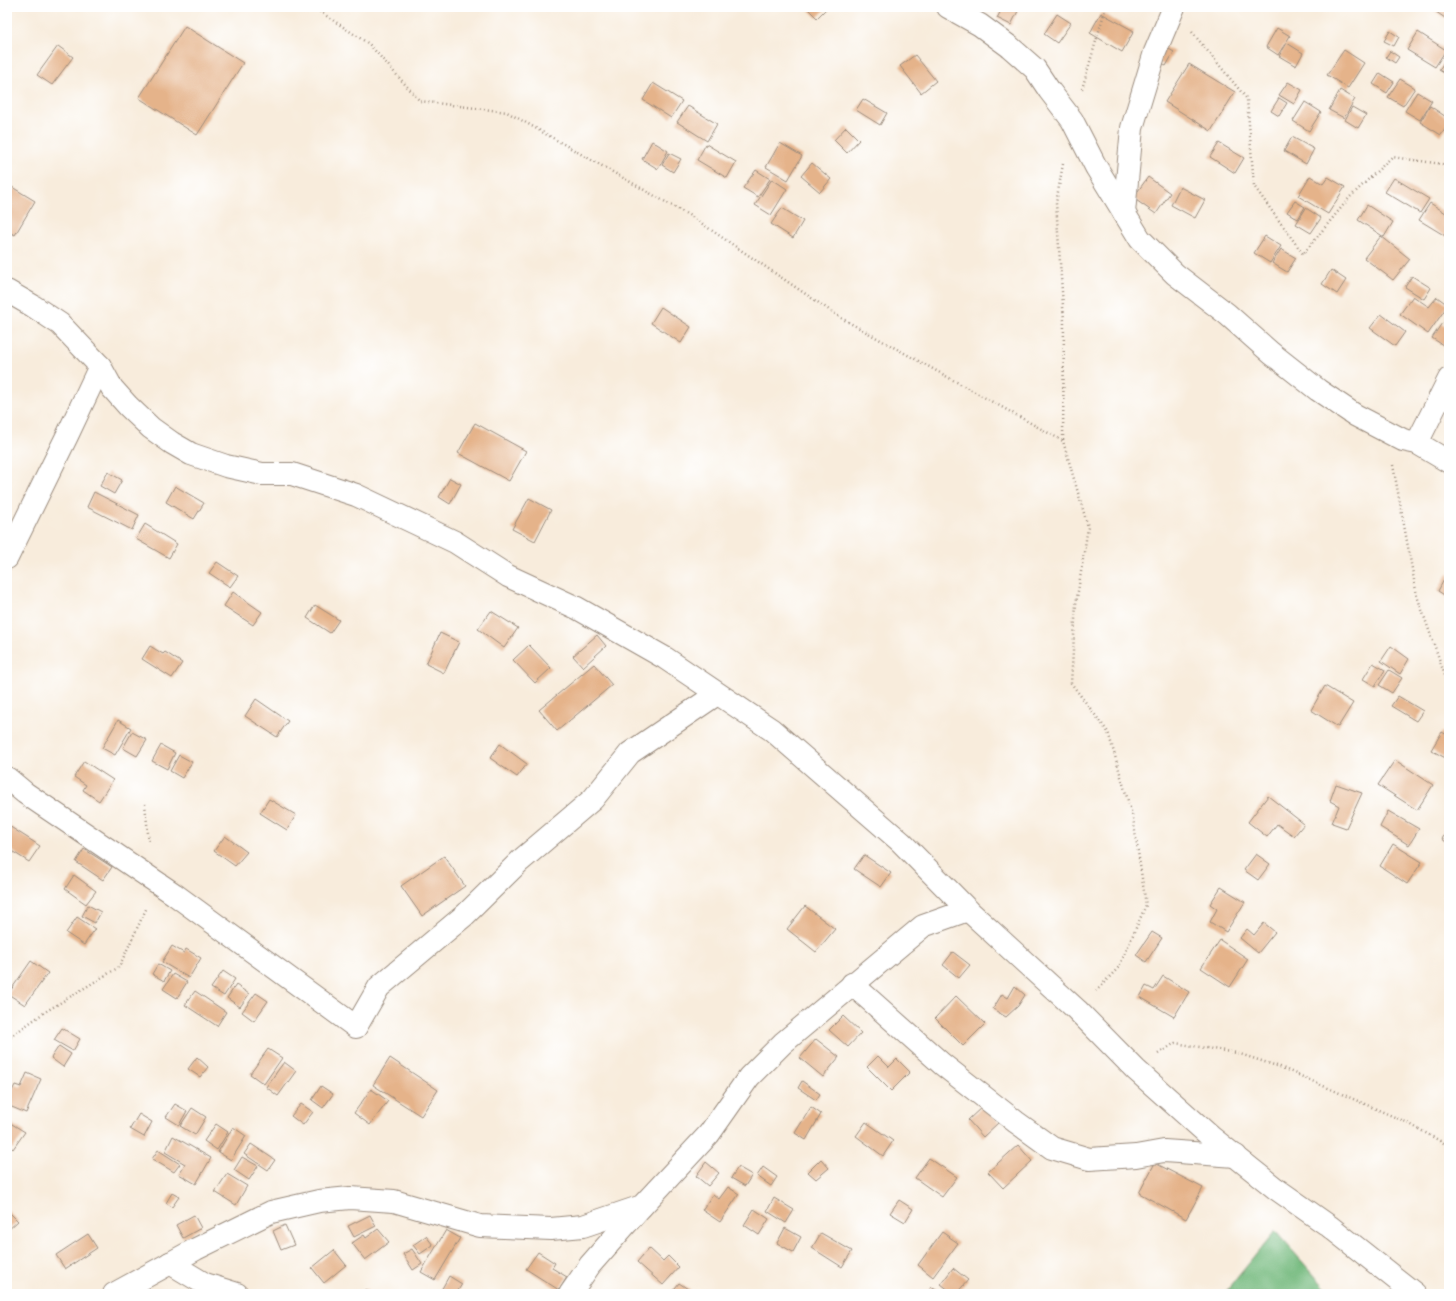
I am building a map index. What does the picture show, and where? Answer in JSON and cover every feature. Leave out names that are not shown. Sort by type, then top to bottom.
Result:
[{"type":"street","points":[[948,7],[980,26],[1010,47],[1035,69],[1072,120],[1096,167],[1140,239],[1175,274],[1227,314],[1271,353],[1318,390],[1355,415],[1403,440],[1417,443],[1449,462]]},
{"type":"street","points":[[1124,213],[1132,128],[1155,52],[1173,8]]},
{"type":"street","points":[[7,291],[60,324],[100,366],[112,388],[128,406],[151,428],[191,454],[226,466],[262,474],[292,474],[356,495],[455,542],[508,576],[577,608],[665,658],[690,673],[717,694],[772,730],[901,842],[968,910],[1077,1010],[1136,1070],[1210,1136],[1275,1188],[1329,1226],[1415,1294]]},
{"type":"street","points":[[7,558],[100,366]]},
{"type":"street","points":[[1417,443],[1449,380]]},
{"type":"street","points":[[7,778],[25,793],[174,894],[356,1027],[379,987],[465,915],[520,861],[593,799],[630,753],[717,694]]},
{"type":"street","points":[[570,1294],[590,1265],[709,1134],[749,1077],[783,1043],[923,926],[968,910]]},
{"type":"street","points":[[852,984],[942,1064],[1052,1148],[1089,1159],[1136,1156],[1164,1151],[1236,1156]]},
{"type":"street","points":[[114,1294],[170,1263],[271,1212],[319,1201],[350,1198],[394,1201],[480,1226],[551,1230],[583,1226],[642,1206]]},
{"type":"street","points":[[170,1263],[205,1284],[237,1294]]},
{"type":"path","points":[[313,7],[368,44],[420,101],[507,112],[692,217],[841,318],[1063,441]]},
{"type":"path","points":[[1077,1010],[1119,967],[1146,905],[1133,818],[1108,732],[1070,682],[1076,604],[1088,527],[1063,441],[1064,322],[1056,203],[1072,120],[1106,7]]},
{"type":"path","points":[[1173,8],[1247,99],[1254,186],[1303,254],[1350,197],[1392,157],[1449,165]]},
{"type":"path","points":[[1387,432],[1417,596],[1449,687]]},
{"type":"path","points":[[145,804],[150,848]]},
{"type":"path","points":[[7,1039],[45,1012],[118,967],[147,905]]},
{"type":"path","points":[[1136,1070],[1175,1042],[1237,1053],[1280,1067],[1340,1093],[1406,1122],[1449,1146]]},
{"type":"green space","points":[[1275,1231],[1331,1294],[1224,1294]]},
{"type":"building","points":[[806,7],[828,7],[817,18]]},
{"type":"building","points":[[1003,7],[1011,7],[1018,11],[1011,25],[997,18]]},
{"type":"building","points":[[1429,7],[1449,7],[1449,12],[1445,18]]},
{"type":"building","points":[[1101,13],[1134,31],[1122,52],[1090,33]]},
{"type":"building","points":[[1057,14],[1071,23],[1057,43],[1044,34]]},
{"type":"building","points":[[185,26],[243,63],[197,135],[139,98]]},
{"type":"building","points":[[1277,28],[1290,36],[1278,55],[1266,47]]},
{"type":"building","points":[[1390,31],[1399,37],[1394,46],[1384,41]]},
{"type":"building","points":[[1418,32],[1446,50],[1435,67],[1407,50]]},
{"type":"building","points":[[1155,41],[1174,52],[1166,66],[1147,55]]},
{"type":"building","points":[[1287,43],[1303,53],[1296,66],[1279,56]]},
{"type":"building","points":[[58,46],[73,57],[52,85],[37,75]]},
{"type":"building","points":[[1344,50],[1364,63],[1348,88],[1327,75]]},
{"type":"building","points":[[1390,51],[1399,57],[1395,63],[1386,57]]},
{"type":"building","points":[[915,55],[936,81],[921,93],[900,66]]},
{"type":"building","points":[[1449,56],[1449,76],[1439,70]]},
{"type":"building","points":[[1189,64],[1235,92],[1211,131],[1165,102]]},
{"type":"building","points":[[1380,73],[1394,82],[1387,93],[1373,84]]},
{"type":"building","points":[[1400,79],[1415,88],[1403,106],[1388,97]]},
{"type":"building","points":[[1288,82],[1302,90],[1294,104],[1279,95]]},
{"type":"building","points":[[653,83],[682,101],[671,118],[643,100]]},
{"type":"building","points":[[1340,90],[1355,99],[1344,118],[1329,110]]},
{"type":"building","points":[[1417,92],[1432,101],[1420,120],[1405,111]]},
{"type":"building","points":[[1279,98],[1287,103],[1279,116],[1271,111]]},
{"type":"building","points":[[863,99],[887,113],[880,125],[856,110]]},
{"type":"building","points":[[1305,102],[1321,112],[1309,131],[1293,121]]},
{"type":"building","points":[[688,106],[717,124],[707,141],[677,122]]},
{"type":"building","points":[[1430,106],[1449,119],[1449,124],[1441,135],[1420,122]]},
{"type":"building","points":[[1352,107],[1366,115],[1358,128],[1345,120]]},
{"type":"building","points":[[846,127],[859,140],[847,153],[834,140]]},
{"type":"building","points":[[1292,137],[1314,149],[1306,164],[1284,151]]},
{"type":"building","points":[[652,141],[668,151],[658,169],[642,159]]},
{"type":"building","points":[[780,143],[802,156],[788,180],[766,167]]},
{"type":"building","points":[[1219,143],[1244,158],[1235,173],[1210,157]]},
{"type":"building","points":[[706,144],[736,162],[727,178],[697,160]]},
{"type":"building","points":[[669,153],[681,159],[673,172],[662,165]]},
{"type":"building","points":[[812,163],[831,179],[820,192],[801,176]]},
{"type":"building","points":[[756,170],[770,179],[758,197],[743,188]]},
{"type":"building","points":[[1310,176],[1323,184],[1328,177],[1345,187],[1328,214],[1298,196]]},
{"type":"building","points":[[1148,177],[1170,193],[1156,214],[1133,198]]},
{"type":"building","points":[[1394,178],[1429,199],[1420,213],[1385,192]]},
{"type":"building","points":[[772,179],[787,189],[771,215],[755,205]]},
{"type":"building","points":[[7,184],[35,201],[15,235],[7,231]]},
{"type":"building","points":[[1180,187],[1205,200],[1195,218],[1171,205]]},
{"type":"building","points":[[1295,201],[1305,207],[1298,219],[1287,212]]},
{"type":"building","points":[[1430,203],[1449,215],[1449,234],[1447,237],[1419,220]]},
{"type":"building","points":[[1367,205],[1393,222],[1384,237],[1358,220]]},
{"type":"building","points":[[782,208],[803,221],[793,238],[771,224]]},
{"type":"building","points":[[1306,208],[1321,218],[1311,233],[1296,224]]},
{"type":"building","points":[[1265,236],[1281,246],[1270,263],[1254,253]]},
{"type":"building","points":[[1381,236],[1410,259],[1393,280],[1364,258]]},
{"type":"building","points":[[1281,249],[1296,258],[1287,272],[1272,263]]},
{"type":"building","points":[[1331,270],[1346,280],[1337,294],[1322,284]]},
{"type":"building","points":[[1412,276],[1431,288],[1424,299],[1405,287]]},
{"type":"building","points":[[1413,296],[1429,307],[1437,297],[1448,305],[1428,334],[1400,314]]},
{"type":"building","points":[[661,307],[691,327],[681,343],[651,323]]},
{"type":"building","points":[[1381,314],[1405,332],[1395,346],[1370,328]]},
{"type":"building","points":[[1442,323],[1449,328],[1449,349],[1432,338]]},
{"type":"building","points":[[475,423],[526,451],[509,481],[458,453]]},
{"type":"building","points":[[108,472],[122,480],[114,494],[100,486]]},
{"type":"building","points":[[450,478],[461,484],[450,504],[439,497]]},
{"type":"building","points":[[175,486],[204,503],[194,519],[166,502]]},
{"type":"building","points":[[94,492],[139,515],[132,530],[87,507]]},
{"type":"building","points":[[529,498],[551,510],[535,541],[512,529]]},
{"type":"building","points":[[145,524],[177,544],[169,558],[136,539]]},
{"type":"building","points":[[217,562],[238,576],[230,587],[209,573]]},
{"type":"building","points":[[1447,574],[1449,575],[1449,598],[1438,591]]},
{"type":"building","points":[[233,592],[262,612],[253,625],[224,606]]},
{"type":"building","points":[[315,605],[339,620],[330,633],[307,618]]},
{"type":"building","points":[[491,611],[518,628],[504,648],[478,629]]},
{"type":"building","points":[[440,633],[459,642],[444,673],[426,664]]},
{"type":"building","points":[[597,635],[606,646],[583,667],[573,656]]},
{"type":"building","points":[[529,645],[551,668],[535,683],[513,660]]},
{"type":"building","points":[[150,646],[163,654],[165,652],[182,663],[172,678],[142,659]]},
{"type":"building","points":[[1391,646],[1409,659],[1400,674],[1381,661]]},
{"type":"building","points":[[1373,663],[1385,670],[1375,686],[1363,679]]},
{"type":"building","points":[[594,664],[612,685],[557,731],[539,710]]},
{"type":"building","points":[[1389,670],[1402,678],[1392,693],[1379,685]]},
{"type":"building","points":[[1325,686],[1353,703],[1338,727],[1311,710]]},
{"type":"building","points":[[1398,696],[1423,711],[1416,721],[1391,706]]},
{"type":"building","points":[[256,699],[288,721],[277,737],[245,716]]},
{"type":"building","points":[[118,720],[131,728],[115,755],[102,748]]},
{"type":"building","points":[[132,732],[147,740],[137,756],[123,748]]},
{"type":"building","points":[[1442,732],[1449,736],[1449,760],[1431,750]]},
{"type":"building","points":[[500,744],[527,764],[517,777],[490,758]]},
{"type":"building","points":[[161,745],[175,753],[167,769],[152,761]]},
{"type":"building","points":[[179,755],[192,762],[182,778],[170,771]]},
{"type":"building","points":[[1395,760],[1433,785],[1417,810],[1378,785]]},
{"type":"building","points":[[84,761],[113,780],[99,801],[83,790],[86,785],[74,777]]},
{"type":"building","points":[[1336,784],[1362,793],[1346,828],[1332,823],[1339,806],[1330,801]]},
{"type":"building","points":[[1268,796],[1304,824],[1294,836],[1277,824],[1267,837],[1248,822]]},
{"type":"building","points":[[269,799],[296,815],[287,830],[260,813]]},
{"type":"building","points":[[1388,811],[1419,829],[1409,845],[1380,827]]},
{"type":"building","points":[[9,826],[40,846],[29,862],[7,848],[7,828]]},
{"type":"building","points":[[1449,828],[1449,844],[1442,839]]},
{"type":"building","points":[[225,836],[247,852],[235,866],[214,851]]},
{"type":"building","points":[[1393,844],[1422,862],[1407,884],[1380,866]]},
{"type":"building","points":[[84,849],[112,867],[103,880],[76,862]]},
{"type":"building","points":[[1256,854],[1270,864],[1258,880],[1244,870]]},
{"type":"building","points":[[864,855],[891,873],[881,887],[854,869]]},
{"type":"building","points":[[444,856],[465,886],[422,916],[401,886]]},
{"type":"building","points":[[74,875],[96,891],[86,904],[65,889]]},
{"type":"building","points":[[1221,887],[1245,902],[1226,932],[1210,922],[1217,909],[1210,904]]},
{"type":"building","points":[[88,905],[101,912],[95,923],[82,916]]},
{"type":"building","points":[[805,906],[835,929],[816,952],[787,929]]},
{"type":"building","points":[[77,917],[95,929],[84,945],[66,933]]},
{"type":"building","points":[[1264,923],[1275,932],[1258,953],[1240,938],[1247,929],[1254,935]]},
{"type":"building","points":[[1152,932],[1162,938],[1146,962],[1136,955]]},
{"type":"building","points":[[1220,940],[1248,959],[1230,987],[1201,968]]},
{"type":"building","points":[[172,946],[184,953],[186,949],[201,958],[189,978],[162,962]]},
{"type":"building","points":[[953,952],[970,965],[959,978],[943,965]]},
{"type":"building","points":[[31,961],[48,973],[25,1005],[8,994]]},
{"type":"building","points":[[158,964],[170,971],[164,981],[152,974]]},
{"type":"building","points":[[223,971],[235,979],[224,996],[211,988]]},
{"type":"building","points":[[173,974],[187,982],[177,998],[163,989]]},
{"type":"building","points":[[1163,976],[1189,992],[1174,1017],[1140,997],[1146,986],[1154,990]]},
{"type":"building","points":[[236,985],[249,994],[240,1007],[227,998]]},
{"type":"building","points":[[1015,986],[1025,995],[1018,1006],[1006,1017],[993,1009],[1002,994],[1008,998]]},
{"type":"building","points":[[195,991],[226,1012],[217,1026],[185,1005]]},
{"type":"building","points":[[256,993],[268,1001],[254,1021],[242,1012]]},
{"type":"building","points":[[956,996],[985,1024],[963,1046],[935,1018]]},
{"type":"building","points":[[843,1016],[861,1033],[848,1047],[829,1030]]},
{"type":"building","points":[[62,1028],[80,1039],[73,1051],[54,1040]]},
{"type":"building","points":[[816,1039],[839,1057],[823,1077],[800,1058]]},
{"type":"building","points":[[59,1046],[71,1054],[63,1067],[51,1058]]},
{"type":"building","points":[[268,1049],[282,1058],[264,1084],[250,1074]]},
{"type":"building","points":[[878,1056],[889,1067],[897,1059],[910,1072],[891,1091],[867,1067]]},
{"type":"building","points":[[197,1057],[208,1067],[200,1077],[188,1069]]},
{"type":"building","points":[[390,1058],[438,1090],[421,1116],[373,1085]]},
{"type":"building","points":[[284,1062],[296,1071],[278,1096],[266,1087]]},
{"type":"building","points":[[27,1073],[41,1079],[26,1113],[7,1105],[7,1101],[15,1085],[21,1087]]},
{"type":"building","points":[[802,1081],[820,1094],[816,1100],[798,1088]]},
{"type":"building","points":[[321,1086],[333,1094],[323,1108],[312,1100]]},
{"type":"building","points":[[371,1089],[388,1101],[370,1125],[354,1113]]},
{"type":"building","points":[[175,1104],[187,1111],[179,1125],[166,1117]]},
{"type":"building","points":[[301,1104],[313,1112],[303,1125],[291,1116]]},
{"type":"building","points":[[983,1106],[999,1122],[983,1137],[968,1120]]},
{"type":"building","points":[[811,1107],[821,1114],[806,1140],[795,1133]]},
{"type":"building","points":[[192,1108],[206,1117],[195,1135],[180,1126]]},
{"type":"building","points":[[139,1114],[152,1122],[144,1137],[130,1129]]},
{"type":"building","points":[[7,1121],[25,1132],[13,1149],[7,1144]]},
{"type":"building","points":[[866,1122],[893,1141],[883,1156],[856,1136]]},
{"type":"building","points":[[216,1124],[228,1132],[217,1150],[204,1141]]},
{"type":"building","points":[[233,1127],[246,1136],[231,1160],[218,1152]]},
{"type":"building","points":[[173,1136],[211,1158],[196,1184],[179,1174],[185,1164],[165,1152]]},
{"type":"building","points":[[251,1144],[275,1160],[268,1170],[244,1154]]},
{"type":"building","points":[[1018,1145],[1032,1161],[1003,1188],[988,1172]]},
{"type":"building","points":[[158,1150],[180,1164],[174,1172],[152,1159]]},
{"type":"building","points":[[242,1157],[258,1166],[249,1180],[234,1170]]},
{"type":"building","points":[[929,1158],[957,1177],[942,1197],[915,1178]]},
{"type":"building","points":[[821,1159],[829,1168],[816,1179],[808,1172]]},
{"type":"building","points":[[706,1162],[719,1173],[708,1186],[696,1176]]},
{"type":"building","points":[[1155,1163],[1203,1188],[1186,1219],[1139,1193]]},
{"type":"building","points":[[738,1167],[752,1175],[745,1186],[731,1178]]},
{"type":"building","points":[[763,1167],[777,1177],[771,1186],[757,1176]]},
{"type":"building","points":[[227,1174],[247,1186],[236,1205],[215,1192]]},
{"type":"building","points":[[728,1187],[739,1194],[720,1222],[702,1210],[713,1194],[719,1199]]},
{"type":"building","points":[[172,1193],[179,1197],[172,1207],[166,1203]]},
{"type":"building","points":[[774,1198],[794,1210],[786,1223],[767,1211]]},
{"type":"building","points":[[899,1200],[913,1209],[905,1222],[890,1213]]},
{"type":"building","points":[[754,1209],[769,1219],[759,1235],[744,1225]]},
{"type":"building","points":[[7,1210],[18,1221],[7,1231]]},
{"type":"building","points":[[194,1215],[201,1228],[183,1238],[176,1225]]},
{"type":"building","points":[[370,1215],[376,1226],[354,1237],[348,1226]]},
{"type":"building","points":[[285,1225],[294,1245],[281,1250],[273,1231]]},
{"type":"building","points":[[785,1228],[801,1237],[793,1252],[777,1243]]},
{"type":"building","points":[[378,1229],[389,1242],[365,1260],[352,1243],[364,1235],[366,1238]]},
{"type":"building","points":[[446,1230],[460,1238],[435,1280],[421,1272]]},
{"type":"building","points":[[942,1232],[958,1243],[933,1277],[918,1265]]},
{"type":"building","points":[[821,1233],[852,1251],[842,1267],[812,1248]]},
{"type":"building","points":[[88,1234],[97,1248],[65,1269],[56,1255]]},
{"type":"building","points":[[426,1236],[433,1245],[420,1254],[413,1245]]},
{"type":"building","points":[[649,1248],[663,1261],[668,1256],[679,1267],[663,1285],[637,1262]]},
{"type":"building","points":[[412,1249],[422,1264],[413,1270],[403,1254]]},
{"type":"building","points":[[334,1250],[346,1265],[324,1283],[312,1268]]},
{"type":"building","points":[[538,1252],[555,1263],[552,1268],[567,1277],[559,1290],[526,1269]]},
{"type":"building","points":[[953,1268],[968,1280],[956,1294],[941,1284]]},
{"type":"building","points":[[449,1276],[462,1284],[456,1294],[439,1294]]},
{"type":"building","points":[[679,1283],[691,1291],[689,1294],[671,1293]]},
{"type":"building","points":[[931,1287],[943,1294],[927,1294]]},
{"type":"building","points":[[366,1289],[369,1294],[359,1294]]}]
